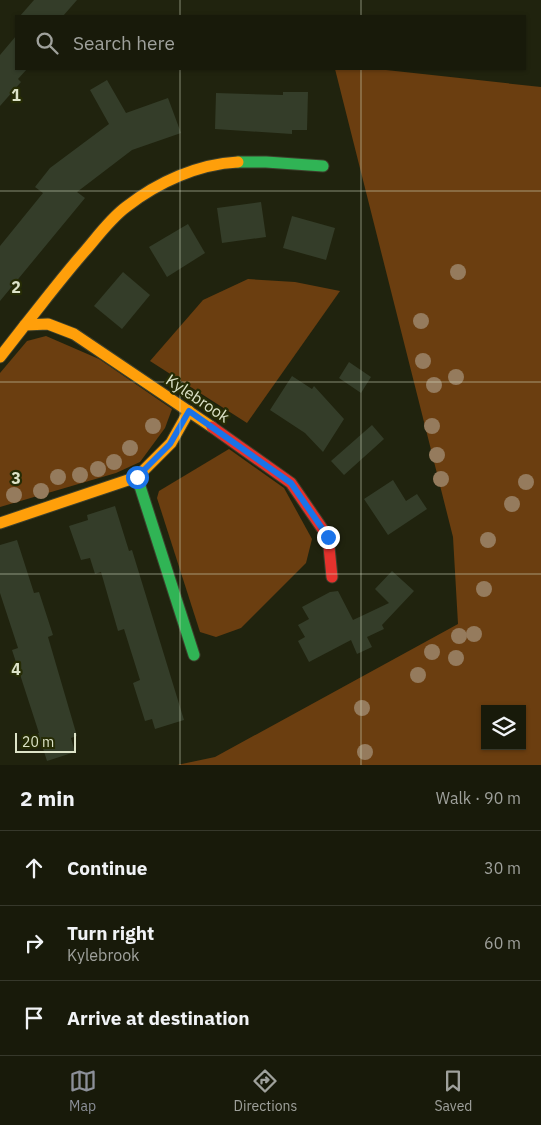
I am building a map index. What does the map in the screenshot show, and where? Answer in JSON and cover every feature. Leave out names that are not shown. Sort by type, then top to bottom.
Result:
[{"type":"street","points":[[0,357],[105,228],[126,207],[149,192],[177,178],[210,166],[243,162],[275,162],[323,166]]},
{"type":"street","name":"Kylebrook","points":[[25,325],[48,324],[74,334],[189,411],[291,483],[328,537],[332,577]]},
{"type":"street","points":[[0,523],[137,477],[170,444],[189,411]]},
{"type":"street","points":[[137,477],[194,655]]},
{"type":"shaded area","points":[[335,70],[386,70],[541,87],[541,765],[177,765],[215,757],[458,624],[453,537]]},
{"type":"shaded area","points":[[248,279],[295,282],[340,291],[247,423],[150,361],[203,300]]},
{"type":"shaded area","points":[[46,336],[99,359],[172,409],[165,428],[140,462],[116,473],[0,507],[0,373],[27,341]]},
{"type":"shaded area","points":[[229,449],[284,488],[312,539],[306,563],[241,628],[216,637],[200,632],[157,498],[159,491]]},
{"type":"building","points":[[34,0],[77,0],[64,15],[21,15]]},
{"type":"building","points":[[15,37],[15,70],[26,70],[18,79],[21,82],[0,106],[0,55]]},
{"type":"building","points":[[107,80],[126,113],[168,98],[181,133],[132,150],[77,192],[85,198],[0,301],[0,246],[43,193],[35,187],[50,168],[109,124],[90,90]]},
{"type":"building","points":[[283,92],[308,92],[307,130],[292,130],[292,134],[215,129],[216,93],[283,95]]},
{"type":"building","points":[[261,202],[266,237],[222,243],[217,208]]},
{"type":"building","points":[[292,216],[335,228],[326,260],[283,248]]},
{"type":"building","points":[[188,224],[205,253],[167,277],[149,247]]},
{"type":"building","points":[[123,272],[150,295],[122,329],[94,306]]},
{"type":"building","points":[[349,362],[371,377],[361,393],[339,378]]},
{"type":"building","points":[[292,376],[312,389],[314,386],[344,419],[323,452],[305,433],[270,410]]},
{"type":"building","points":[[372,425],[384,439],[344,475],[331,461]]},
{"type":"building","points":[[393,480],[406,501],[417,494],[427,509],[388,535],[364,499]]},
{"type":"building","points":[[115,506],[129,551],[132,550],[184,720],[155,729],[152,719],[145,721],[133,683],[140,680],[124,629],[118,631],[101,572],[95,574],[90,558],[81,560],[69,526],[88,520],[87,515]]},
{"type":"building","points":[[17,540],[34,593],[39,592],[53,635],[48,637],[77,736],[71,738],[75,752],[47,761],[12,650],[18,648],[0,593],[0,545]]},
{"type":"building","points":[[392,571],[414,591],[382,625],[384,629],[367,637],[372,647],[357,654],[351,640],[309,662],[298,641],[305,637],[298,625],[309,619],[302,607],[330,592],[338,591],[353,620],[389,603],[375,589]]},
{"type":"traffic: fast","points":[[238,162],[323,166]]},
{"type":"traffic: fast","points":[[137,477],[194,655]]},
{"type":"traffic: slow","points":[[25,325],[104,228],[126,207],[151,190],[179,176],[208,166],[238,162]]},
{"type":"traffic: slow","points":[[0,357],[25,325],[48,324],[74,334],[212,427]]},
{"type":"traffic: slow","points":[[0,523],[137,477],[171,443],[189,411]]},
{"type":"traffic: jam","points":[[212,427],[291,483],[328,537],[332,577]]},
{"type":"route","points":[[137,477],[170,444],[189,411],[291,483],[328,537]]}]
